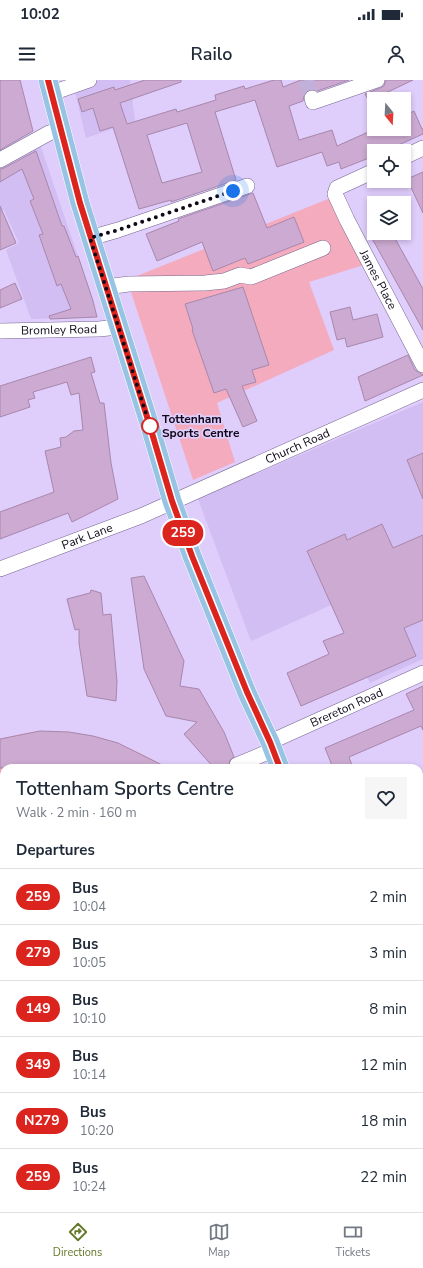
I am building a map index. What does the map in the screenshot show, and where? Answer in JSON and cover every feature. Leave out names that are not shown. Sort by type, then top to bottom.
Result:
[{"type":"main road","points":[[50,86],[90,238],[149,423],[172,501],[192,556],[244,685],[272,746],[279,764]]},
{"type":"street","points":[[50,86],[89,80]]},
{"type":"street","points":[[312,98],[313,102],[377,80]]},
{"type":"street","points":[[0,160],[50,132],[61,129]]},
{"type":"street","points":[[411,154],[423,148]]},
{"type":"street","name":"James Place","points":[[367,174],[337,188],[335,194],[347,220],[423,365]]},
{"type":"street","points":[[90,238],[125,228],[247,186]]},
{"type":"street","points":[[106,287],[129,284],[205,283],[224,281],[240,275],[250,277],[323,248]]},
{"type":"street","name":"Bromley Road","points":[[0,331],[99,329],[118,327]]},
{"type":"street","name":"Church Road","points":[[172,501],[423,390]]},
{"type":"street","name":"Park Lane","points":[[0,568],[141,516],[172,501]]},
{"type":"street","name":"Brereton Road","points":[[239,764],[272,746],[423,673]]},
{"type":"shaded area","points":[[72,80],[130,80],[135,121],[86,138]]},
{"type":"shaded area","points":[[39,141],[93,301],[96,314],[94,317],[31,319],[6,250],[19,243],[4,210],[0,210],[0,163]]},
{"type":"shaded area","points":[[333,197],[367,264],[309,282],[334,350],[217,403],[235,462],[193,480],[127,280]]},
{"type":"shaded area","points":[[423,402],[423,659],[370,683],[331,605],[251,641],[198,499]]},
{"type":"shaded area","points":[[40,731],[66,732],[102,738],[131,749],[161,764],[0,764],[0,739]]},
{"type":"building","points":[[0,80],[20,80],[33,131],[0,150]]},
{"type":"building","points":[[145,80],[181,80],[181,82],[120,103],[127,124],[176,109],[177,112],[216,100],[215,95],[244,86],[245,89],[274,80],[281,80],[283,87],[301,80],[349,80],[317,91],[314,89],[309,89],[304,95],[303,101],[289,106],[299,140],[332,130],[337,146],[367,133],[367,136],[411,136],[411,112],[414,111],[423,129],[423,134],[401,144],[367,144],[367,159],[341,169],[339,162],[327,166],[322,152],[277,167],[255,100],[215,112],[236,180],[171,202],[171,200],[139,209],[113,127],[100,131],[93,108],[82,112],[78,99],[114,87],[115,90]],"holes":[[[187,123],[202,172],[162,183],[147,135]]]},
{"type":"building","points":[[386,80],[413,80],[388,92],[370,92],[384,86]]},
{"type":"building","points":[[36,151],[62,226],[64,226],[76,257],[78,256],[97,317],[50,319],[49,316],[71,309],[61,284],[57,286],[39,235],[43,234],[30,201],[34,199],[22,169],[0,182],[0,169]]},
{"type":"building","points":[[423,172],[423,213],[411,188],[411,177]]},
{"type":"building","points":[[253,193],[267,228],[294,217],[304,242],[248,264],[245,258],[213,271],[202,242],[157,261],[146,234],[179,221],[178,219]]},
{"type":"building","points":[[0,206],[16,243],[0,250]]},
{"type":"building","points":[[373,240],[396,240],[423,289],[423,330]]},
{"type":"building","points":[[15,283],[22,299],[0,308],[0,290]]},
{"type":"building","points":[[243,287],[269,365],[252,370],[256,382],[242,386],[257,421],[243,427],[226,389],[214,393],[192,330],[193,329],[185,304]]},
{"type":"building","points":[[350,307],[353,320],[377,314],[383,337],[347,347],[345,338],[337,340],[330,312]]},
{"type":"building","points":[[408,355],[415,370],[423,375],[365,401],[358,377]]},
{"type":"building","points":[[91,357],[95,372],[91,373],[100,403],[104,403],[111,463],[118,499],[72,522],[68,513],[0,539],[0,512],[54,492],[45,451],[61,447],[60,438],[66,437],[74,431],[83,430],[79,393],[71,395],[67,382],[33,392],[35,398],[28,400],[30,407],[0,417],[0,386]]},
{"type":"building","points":[[423,453],[423,499],[407,460]]},
{"type":"building","points":[[382,524],[393,548],[423,535],[423,620],[404,628],[416,656],[301,706],[287,673],[329,654],[323,641],[344,633],[307,551],[345,534],[347,540]]},
{"type":"building","points":[[144,576],[184,661],[180,686],[199,689],[224,732],[234,757],[230,760],[230,764],[210,764],[184,734],[197,722],[166,716],[144,669],[131,578]]},
{"type":"building","points":[[91,590],[101,593],[103,615],[111,614],[117,682],[116,701],[87,696],[79,643],[79,629],[75,630],[67,599],[90,593]]},
{"type":"building","points":[[423,686],[423,730],[421,726],[349,757],[352,764],[331,764],[325,748],[414,710],[406,694]]},
{"type":"building","points":[[40,731],[69,732],[93,736],[118,743],[160,764],[0,764],[0,739]]},
{"type":"tunnel","points":[[306,80],[312,98]]},
{"type":"bus line","name":"259","points":[[48,80],[80,203],[172,501],[192,556],[247,692],[278,764]]},
{"type":"place","name":"Tottenham Sports Centre","points":[[150,426]]},
{"type":"route","points":[[150,426],[90,238],[177,211],[233,191]]}]
